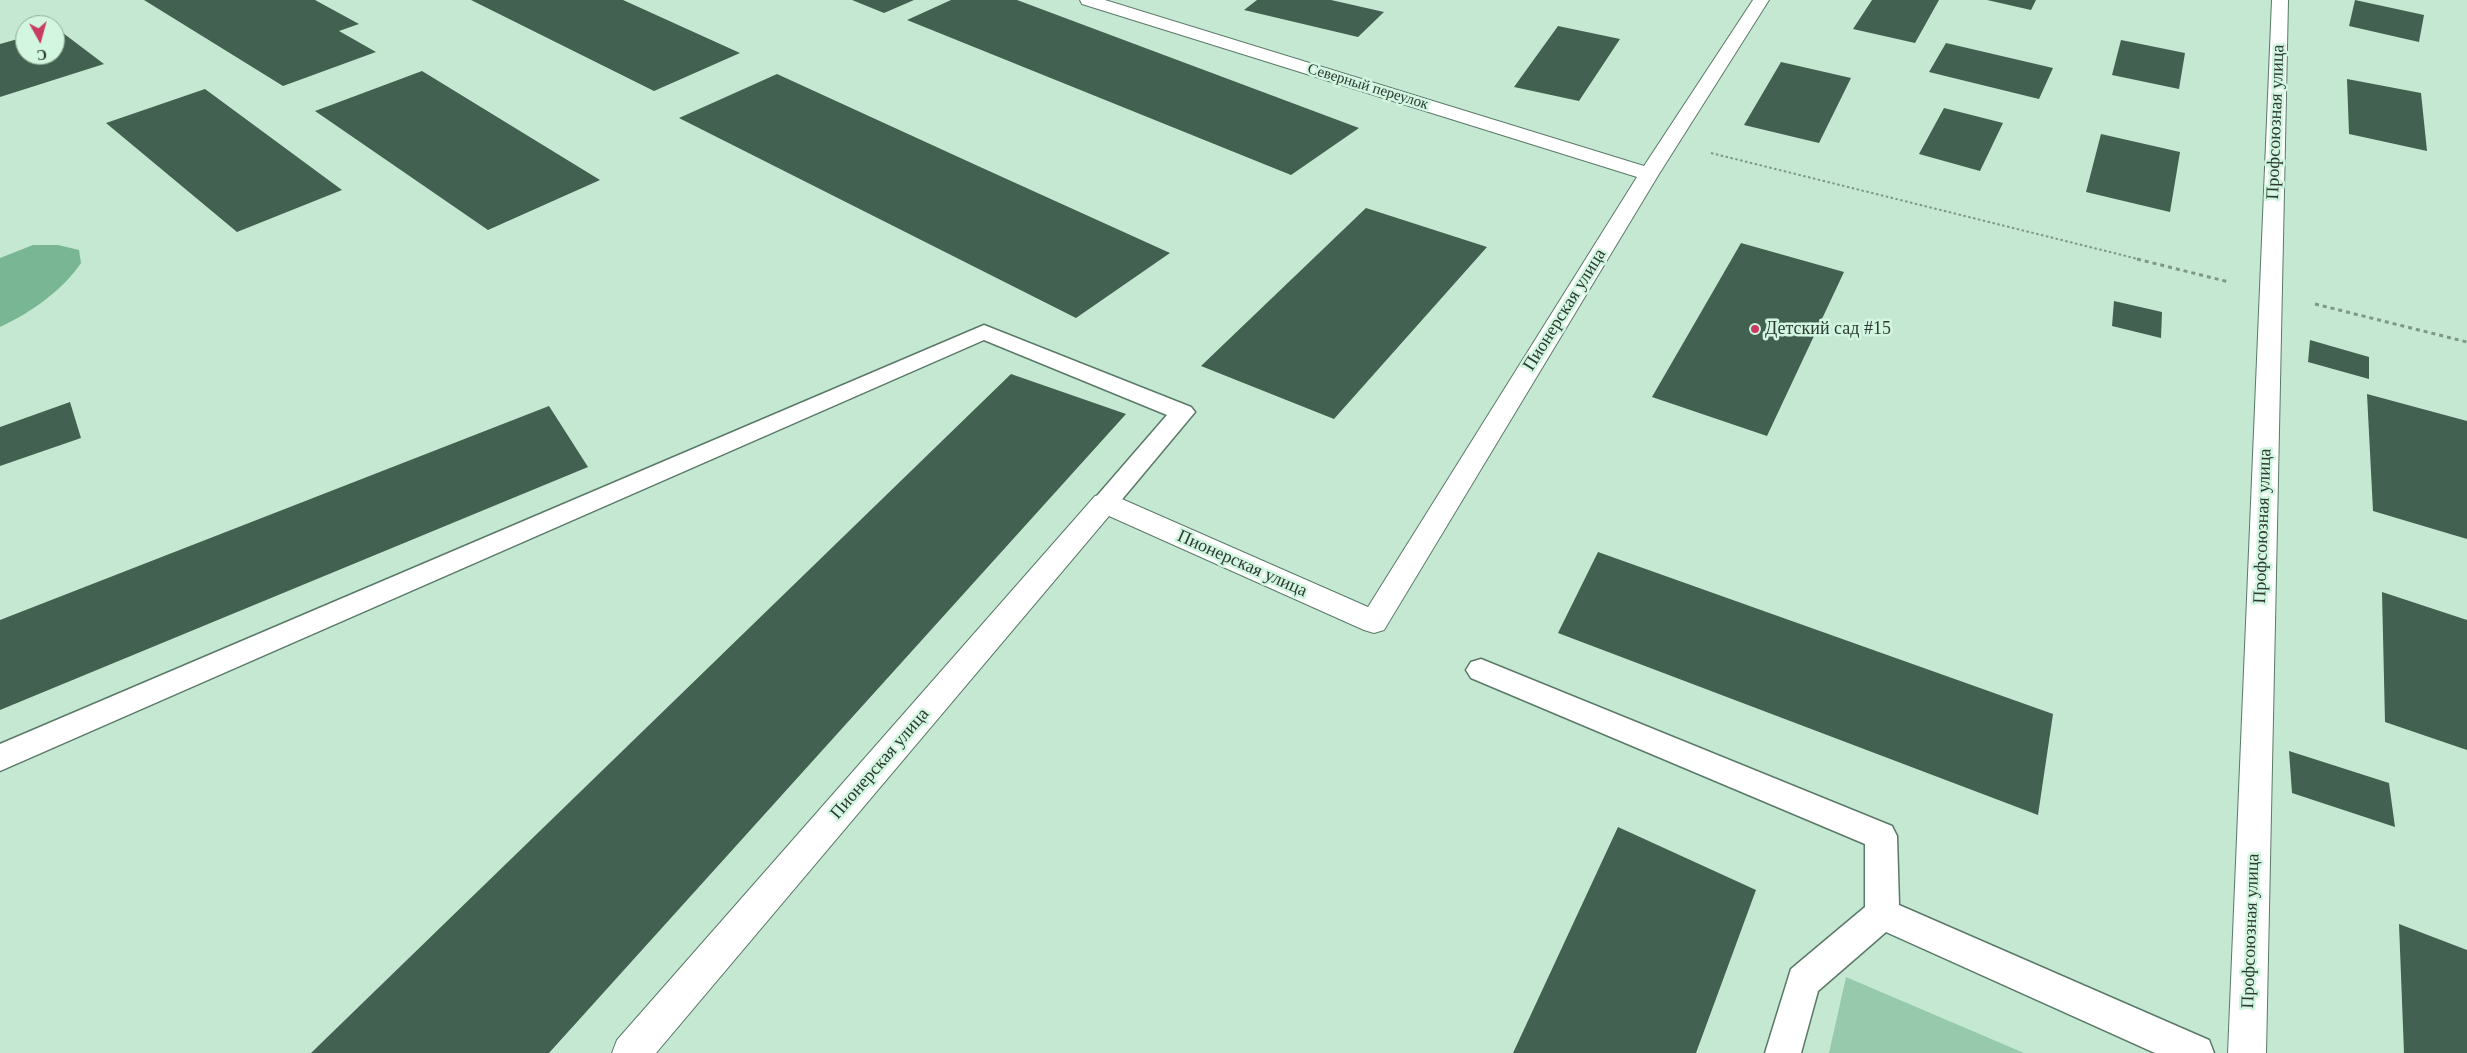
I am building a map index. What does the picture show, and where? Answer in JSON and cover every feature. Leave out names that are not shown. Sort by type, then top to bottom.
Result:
[{"type":"street","name":"Северный переулок","points":[[1088,0],[1649,174]]},
{"type":"street","name":"Пионерская улица","points":[[632,1053],[1105,503],[1374,622],[1649,174],[1761,0]]},
{"type":"street","name":"Профсоюзная улица","points":[[2247,1053],[2280,0]]},
{"type":"lane","points":[[0,758],[984,332],[1183,412],[1105,503]]},
{"type":"lane","points":[[1481,670],[1881,836],[1882,914]]},
{"type":"lane","points":[[1783,1053],[1803,981],[1882,914]]},
{"type":"lane","points":[[1882,914],[2196,1053]]},
{"type":"path","points":[[1670,142],[2467,342]]},
{"type":"green space","points":[[33,245],[58,245],[79,250],[81,263],[74,273],[45,300],[23,315],[0,327],[0,258]]},
{"type":"green space","points":[[1846,977],[2024,1053],[1829,1053]]},
{"type":"building","points":[[144,0],[315,0],[359,24],[339,31],[376,52],[283,86]]},
{"type":"building","points":[[471,0],[623,0],[740,53],[654,91]]},
{"type":"building","points":[[852,0],[914,0],[884,13]]},
{"type":"building","points":[[951,0],[1017,0],[1359,128],[1291,175],[907,20]]},
{"type":"building","points":[[1257,0],[1331,0],[1384,12],[1358,37],[1244,10]]},
{"type":"building","points":[[1872,0],[1939,0],[1915,43],[1853,29]]},
{"type":"building","points":[[1987,0],[2036,0],[2031,10]]},
{"type":"building","points":[[2355,0],[2424,15],[2419,42],[2349,26]]},
{"type":"building","points":[[1558,26],[1620,39],[1579,101],[1514,87]]},
{"type":"building","points":[[65,35],[104,64],[0,97],[0,44],[15,40],[15,65],[65,65]]},
{"type":"building","points":[[2121,40],[2185,53],[2179,89],[2112,75]]},
{"type":"building","points":[[1946,43],[2053,68],[2039,99],[1929,72]]},
{"type":"building","points":[[1781,62],[1851,78],[1819,143],[1744,125]]},
{"type":"building","points":[[422,71],[600,180],[488,230],[315,111]]},
{"type":"building","points":[[777,74],[1170,253],[1076,318],[679,118]]},
{"type":"building","points":[[2347,79],[2421,93],[2427,151],[2349,134]]},
{"type":"building","points":[[205,89],[342,190],[237,232],[106,123]]},
{"type":"building","points":[[1944,108],[2003,123],[1980,171],[1919,154]]},
{"type":"building","points":[[2101,134],[2180,152],[2170,212],[2086,192]]},
{"type":"building","points":[[1366,208],[1487,247],[1334,419],[1201,366]]},
{"type":"building","points":[[1741,243],[1844,272],[1767,436],[1652,397]]},
{"type":"building","points":[[2114,301],[2162,312],[2161,338],[2112,326]]},
{"type":"building","points":[[2310,340],[2369,357],[2369,379],[2308,362]]},
{"type":"building","points":[[1011,374],[1126,414],[549,1053],[311,1053]]},
{"type":"building","points":[[2367,394],[2467,421],[2467,539],[2373,511]]},
{"type":"building","points":[[70,402],[81,438],[0,466],[0,427]]},
{"type":"building","points":[[549,406],[588,467],[0,710],[0,620]]},
{"type":"building","points":[[1598,552],[2053,714],[2038,815],[1558,633]]},
{"type":"building","points":[[2382,592],[2467,620],[2467,750],[2385,722]]},
{"type":"building","points":[[2289,751],[2389,783],[2395,827],[2292,793]]},
{"type":"building","points":[[1618,827],[1756,890],[1696,1053],[1513,1053]]},
{"type":"building","points":[[2399,924],[2467,950],[2467,1053],[2404,1053]]},
{"type":"place","name":"Детский сад #15","points":[[1755,329]]}]
